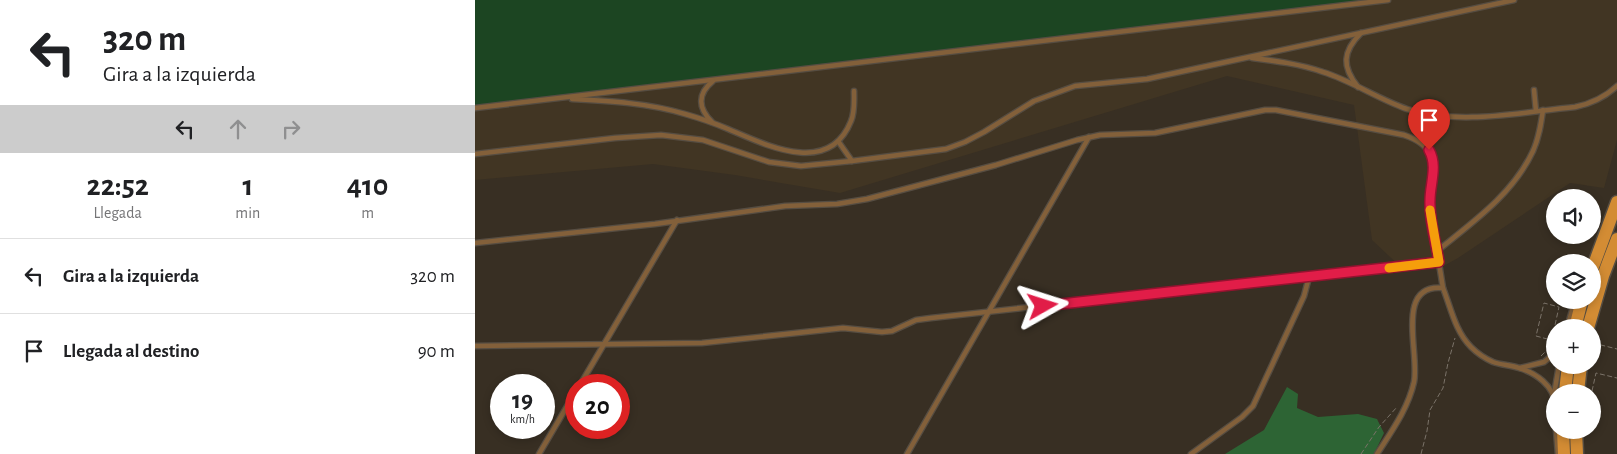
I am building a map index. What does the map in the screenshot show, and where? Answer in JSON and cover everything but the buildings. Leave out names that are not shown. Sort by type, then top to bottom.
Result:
[{"type":"main road","points":[[1598,254],[1617,202]]},
{"type":"main road","points":[[1590,319],[1617,239]]},
{"type":"main road","points":[[1563,439],[1563,454]]},
{"type":"main road","points":[[1576,439],[1577,454]]},
{"type":"lane","points":[[475,108],[1388,0]]},
{"type":"lane","points":[[475,154],[615,138],[661,135],[703,140],[769,162],[801,166],[946,149],[985,132],[1034,101],[1054,92],[1075,86],[1147,79],[1514,0]]},
{"type":"lane","points":[[1359,88],[1346,68],[1346,60],[1353,41],[1362,32]]},
{"type":"lane","points":[[1248,57],[1325,72],[1408,109],[1439,115],[1477,116],[1588,104],[1617,86]]},
{"type":"lane","points":[[713,123],[702,109],[701,99],[705,87],[714,80]]},
{"type":"lane","points":[[1534,90],[1536,111]]},
{"type":"lane","points":[[558,98],[626,102],[683,113],[767,145],[809,154],[823,150],[838,141],[851,121],[854,91]]},
{"type":"lane","points":[[475,243],[757,209],[837,204],[867,199],[996,165],[1089,137],[1155,133],[1265,110],[1276,110],[1404,135],[1420,141],[1432,156],[1430,217],[1443,288],[1459,333],[1481,356],[1495,363],[1520,368],[1542,380],[1546,385]]},
{"type":"lane","points":[[1437,251],[1491,207],[1515,179],[1533,151],[1543,110]]},
{"type":"lane","points":[[907,454],[991,312],[1089,137]]},
{"type":"lane","points":[[838,141],[852,161]]},
{"type":"lane","points":[[586,374],[677,220]]},
{"type":"lane","points":[[1593,254],[1605,233]]},
{"type":"lane","points":[[1603,276],[1617,257]]},
{"type":"lane","points":[[475,346],[702,343],[843,328],[882,332],[892,331],[916,320],[1439,262]]},
{"type":"lane","points":[[1191,454],[1242,418],[1253,406],[1304,296],[1309,276]]},
{"type":"lane","points":[[1377,454],[1403,412],[1414,383],[1416,368],[1412,317],[1413,304],[1417,296],[1427,289],[1433,287],[1443,288]]},
{"type":"lane","points":[[1520,368],[1546,360]]},
{"type":"lane","points":[[539,454],[565,410]]},
{"type":"lane","points":[[1557,439],[1558,454]]},
{"type":"path","points":[[1546,339],[1536,336],[1544,304],[1559,307],[1556,319]]},
{"type":"path","points":[[1421,454],[1430,410],[1443,388],[1452,346],[1459,333]]},
{"type":"path","points":[[1601,345],[1617,348]]},
{"type":"path","points":[[1594,384],[1596,373],[1617,378]]},
{"type":"path","points":[[1361,454],[1379,427],[1409,396]]},
{"type":"shaded area","points":[[475,0],[1617,0],[1617,140],[1604,188],[1570,183],[1561,189],[1546,189],[1546,199],[1440,268],[1405,271],[1372,240],[1354,105],[1227,76],[840,193],[735,175],[653,164],[475,180]]},
{"type":"green space","points":[[475,0],[1388,0],[475,108]]},
{"type":"green space","points":[[1287,387],[1298,394],[1297,408],[1318,417],[1358,414],[1377,419],[1384,433],[1374,454],[1225,454],[1264,430]]},
{"type":"slow traffic","points":[[1389,268],[1439,262],[1430,210]]},
{"type":"route","points":[[1043,306],[1439,262],[1430,217],[1433,163],[1429,150]]}]
